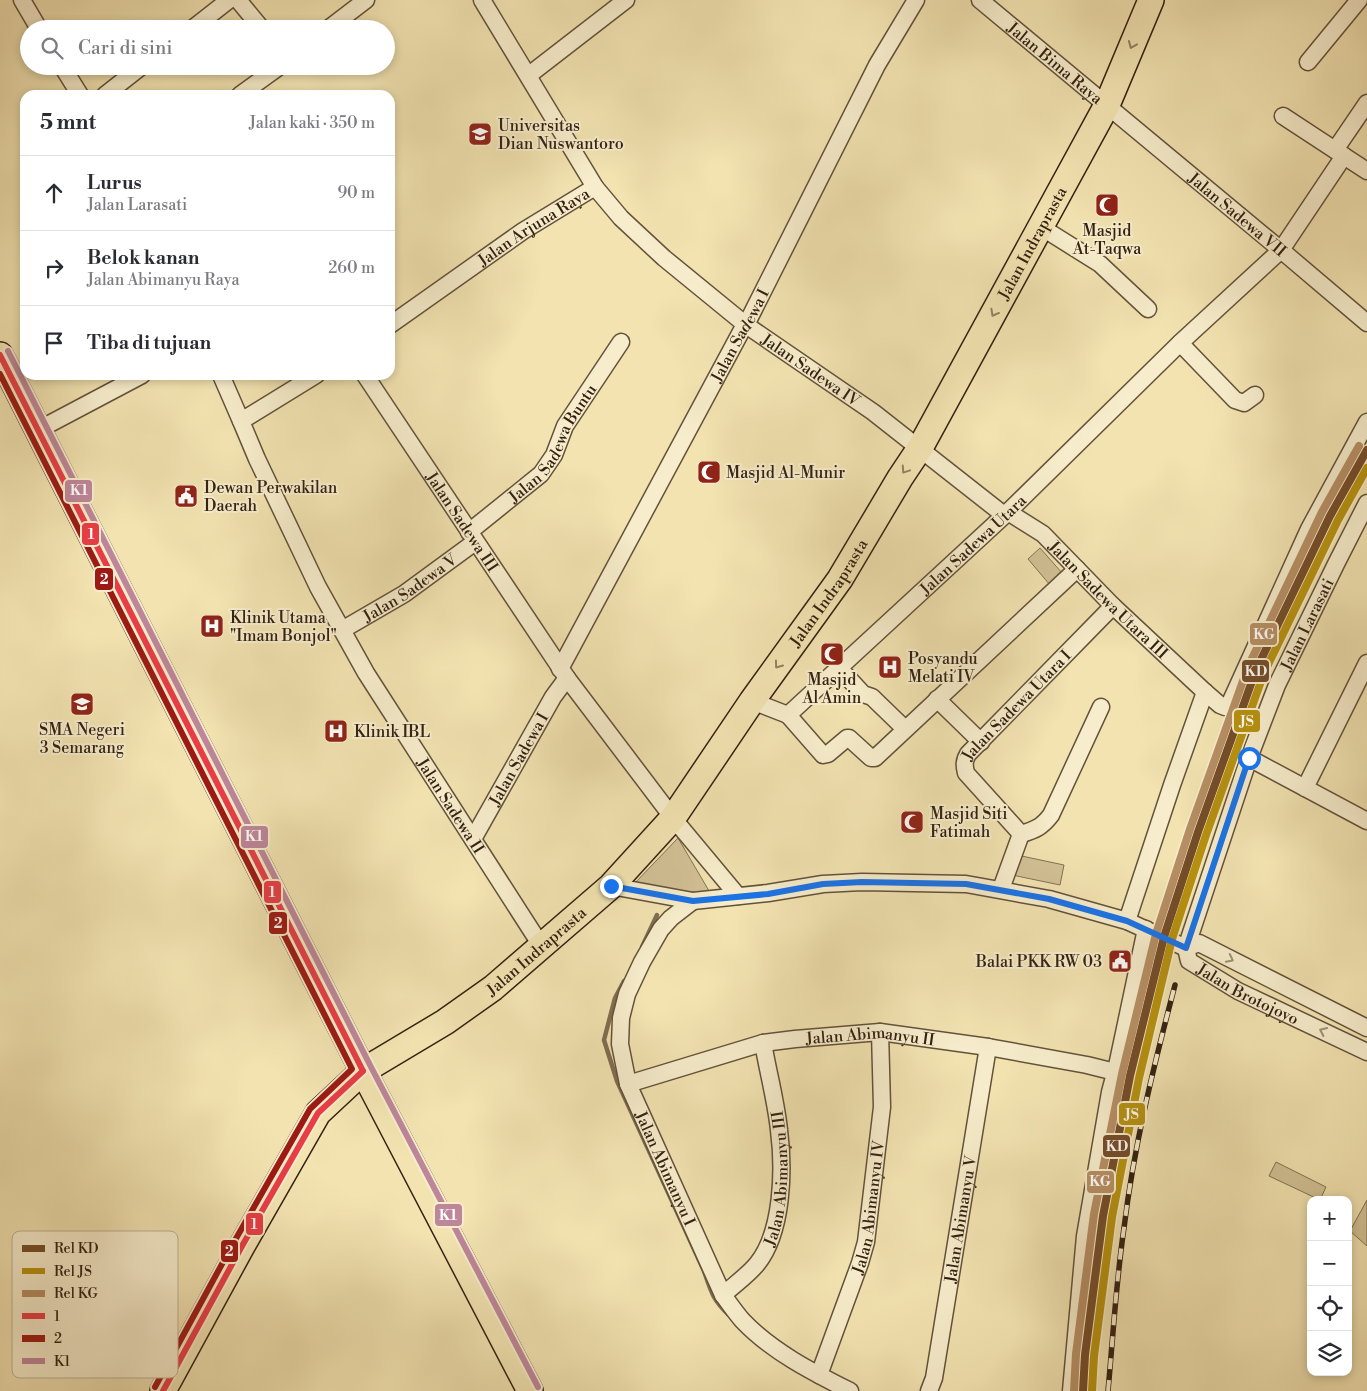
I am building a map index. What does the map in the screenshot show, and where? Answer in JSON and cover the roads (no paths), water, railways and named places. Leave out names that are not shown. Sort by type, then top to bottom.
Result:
[{"type":"main road","name":"Jalan Indraprasta","points":[[178,1365],[242,1246],[318,1112],[363,1071],[473,1004],[542,947],[611,886],[673,818],[752,701],[840,579],[920,448],[1107,105],[1151,0]]},
{"type":"main road","points":[[0,355],[363,1071],[530,1391]]},
{"type":"main road","name":"Jalan Indraprasta","points":[[164,1391],[171,1378]]},
{"type":"street","points":[[22,0],[34,20]]},
{"type":"street","points":[[204,20],[230,0]]},
{"type":"street","points":[[238,0],[255,20]]},
{"type":"street","points":[[340,20],[366,0]]},
{"type":"street","name":"Jalan Arjuna Raya","points":[[395,322],[523,231],[595,187],[482,0]]},
{"type":"street","points":[[529,75],[626,0]]},
{"type":"street","name":"Jalan Sadewa I","points":[[472,839],[553,697],[746,325],[878,65],[916,0]]},
{"type":"street","name":"Jalan Bima Raya","points":[[980,0],[1107,105]]},
{"type":"street","points":[[1308,62],[1359,0]]},
{"type":"street","points":[[68,75],[77,90]]},
{"type":"street","points":[[111,90],[131,75]]},
{"type":"street","points":[[247,90],[268,75]]},
{"type":"street","name":"Jalan Sadewa Utara","points":[[788,715],[1006,514],[1180,343],[1281,250],[1340,153],[1367,103]]},
{"type":"street","name":"Jalan Sadewa VII","points":[[1107,105],[1367,323]]},
{"type":"street","points":[[1283,116],[1367,171]]},
{"type":"street","name":"Jalan Sadewa IV","points":[[595,187],[621,218],[664,258],[746,325],[873,412],[1006,514]]},
{"type":"street","points":[[1041,227],[1100,264],[1148,309]]},
{"type":"street","name":"Jalan Sadewa Buntu","points":[[472,537],[548,466],[554,456],[565,426],[621,342]]},
{"type":"street","points":[[1180,343],[1234,400],[1244,403],[1255,395]]},
{"type":"street","points":[[38,430],[133,380]]},
{"type":"street","points":[[223,380],[241,421],[308,380]]},
{"type":"street","name":"Jalan Sadewa III","points":[[368,380],[564,673],[673,818],[738,896]]},
{"type":"street","name":"Jalan Sadewa II","points":[[241,421],[318,587],[366,673],[542,947]]},
{"type":"street","name":"Jalan Sadewa Utara III","points":[[1006,514],[1043,534],[1113,606],[1205,692],[1225,707],[1230,703],[1309,529],[1367,422]]},
{"type":"street","name":"Jalan Larasati","points":[[1186,948],[1249,758],[1277,685],[1367,503]]},
{"type":"street","name":"Jalan Sadewa V","points":[[342,630],[404,594],[472,537]]},
{"type":"street","points":[[752,701],[788,715],[823,755],[828,754],[847,738],[850,738],[871,758],[875,758],[904,728],[1077,568]]},
{"type":"street","name":"Jalan Sadewa Utara I","points":[[1021,834],[966,773],[965,760],[968,754],[1113,606]]},
{"type":"street","points":[[1305,788],[1367,663]]},
{"type":"street","points":[[839,668],[863,694],[872,697],[904,728]]},
{"type":"street","points":[[1127,921],[1205,692]]},
{"type":"street","points":[[937,699],[981,742]]},
{"type":"street","points":[[1000,889],[1021,834],[1036,830],[1051,815],[1101,707]]},
{"type":"street","points":[[1249,758],[1367,821]]},
{"type":"street","points":[[611,886],[693,901],[768,894],[823,884],[862,882],[966,884],[1049,899],[1127,921],[1146,928],[1186,948]]},
{"type":"street","name":"Jalan Abimanyu I","points":[[693,901],[671,918],[661,929],[626,994],[621,1018],[620,1044],[628,1084],[723,1295],[741,1319],[769,1344],[850,1391]]},
{"type":"street","points":[[1071,1391],[1085,1236],[1115,1072],[1146,928]]},
{"type":"street","name":"Jalan Brotojoyo","points":[[1367,1028],[1199,943],[1186,948],[1189,961],[1238,991],[1367,1052]]},
{"type":"street","points":[[1238,991],[1248,969]]},
{"type":"street","name":"Jalan Abimanyu II","points":[[628,1084],[763,1043],[880,1032],[988,1047],[1115,1072]]},
{"type":"street","name":"Jalan Abimanyu IV","points":[[820,1375],[866,1242],[882,1107],[880,1032]]},
{"type":"street","name":"Jalan Abimanyu III","points":[[723,1295],[757,1264],[770,1242],[777,1215],[781,1188],[780,1131],[763,1043]]},
{"type":"street","name":"Jalan Abimanyu V","points":[[929,1391],[936,1369],[988,1047]]},
{"type":"waterway","points":[[642,947],[657,915]]},
{"type":"waterway","points":[[624,981],[615,998],[604,1040],[617,1081],[711,1290],[719,1305],[729,1315]]},
{"type":"railway","points":[[1108,1391],[1119,1269],[1133,1166],[1152,1075],[1175,985]]},
{"type":"rail line","name":"KG","points":[[1074,1391],[1076,1354],[1094,1214],[1122,1074],[1156,934],[1190,829],[1248,667],[1322,512],[1359,446]]},
{"type":"rail line","name":"KD","points":[[1083,1391],[1085,1355],[1103,1216],[1130,1076],[1164,937],[1198,832],[1256,670],[1330,516],[1367,450]]},
{"type":"rail line","name":"JS","points":[[1092,1391],[1094,1356],[1112,1217],[1139,1078],[1172,939],[1206,835],[1264,673],[1338,520],[1367,468]]},
{"type":"place","name":"Universitas Dian Nuswantoro","points":[[480,134]]},
{"type":"place","name":"Masjid At-Taqwa","points":[[1107,205]]},
{"type":"place","name":"Masjid Al-Munir","points":[[709,472]]},
{"type":"place","name":"Dewan Perwakilan Daerah","points":[[186,496]]},
{"type":"place","name":"Klinik Utama \"Imam Bonjol\"","points":[[212,626]]},
{"type":"place","name":"Masjid Al Amin","points":[[832,654]]},
{"type":"place","name":"Posyandu Melati IV","points":[[890,667]]},
{"type":"place","name":"SMA Negeri 3 Semarang","points":[[82,704]]},
{"type":"place","name":"Klinik IBL","points":[[336,731]]},
{"type":"place","name":"Masjid Siti Fatimah","points":[[912,822]]},
{"type":"place","name":"Balai PKK RW 03","points":[[1120,961]]}]
